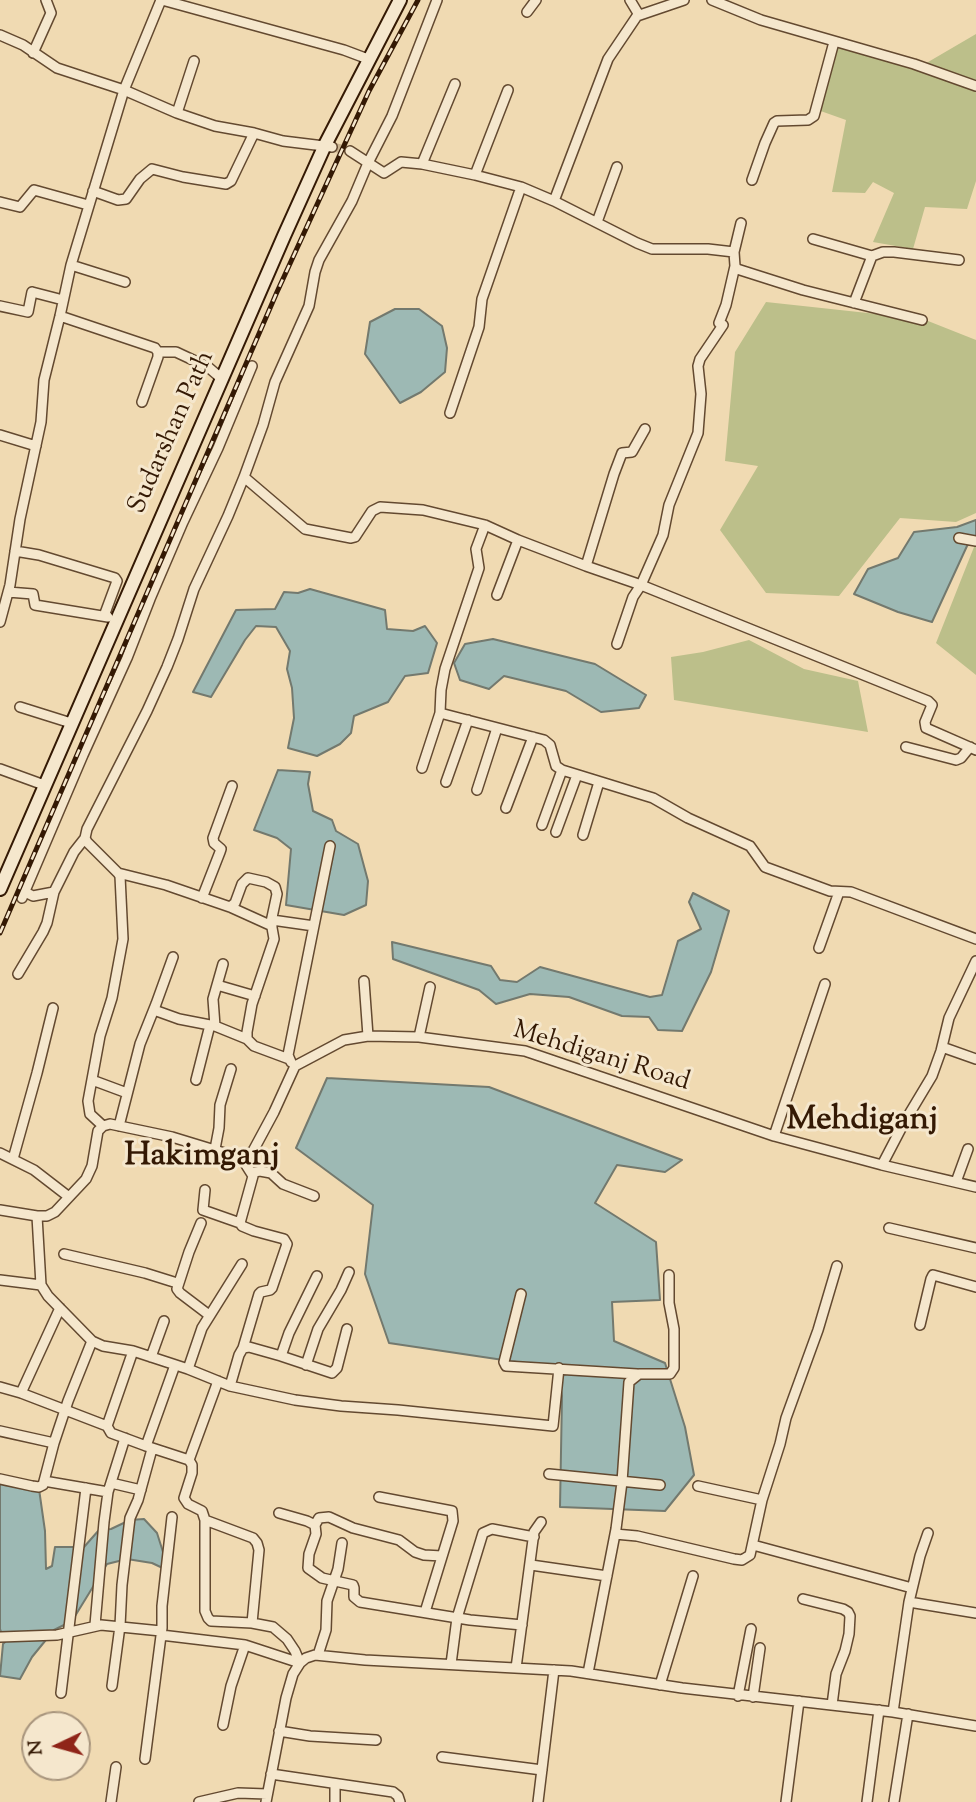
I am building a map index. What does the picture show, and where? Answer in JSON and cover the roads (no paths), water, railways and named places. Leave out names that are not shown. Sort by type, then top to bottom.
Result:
[{"type":"main road","name":"Sudarshan Path","points":[[0,889],[71,723],[111,617],[126,598],[328,146],[368,59],[400,0]]},
{"type":"street","points":[[33,53],[51,13],[46,0]]},
{"type":"street","points":[[0,622],[41,422],[44,380],[71,265],[124,90],[161,0],[331,46],[368,59]]},
{"type":"street","points":[[18,974],[43,932],[54,892],[74,852],[85,838],[167,667],[194,589],[244,477],[275,382],[309,306],[319,260],[356,192],[392,116],[437,0]]},
{"type":"street","points":[[527,12],[536,0]]},
{"type":"street","points":[[630,0],[639,15]]},
{"type":"street","points":[[554,201],[608,59],[639,15],[684,0]]},
{"type":"street","points":[[712,0],[761,20],[914,64],[976,86]]},
{"type":"street","points":[[0,35],[57,68],[124,90],[215,126],[284,141],[328,146]]},
{"type":"street","points":[[752,180],[774,123],[808,120],[814,116],[834,42]]},
{"type":"street","points":[[177,113],[194,61]]},
{"type":"street","points":[[422,164],[455,83]]},
{"type":"street","points":[[475,175],[508,90]]},
{"type":"street","points":[[93,191],[118,200],[126,199],[140,179],[152,169],[226,184],[231,181],[254,133]]},
{"type":"street","points":[[350,151],[384,173],[401,162],[422,164],[521,187],[652,249],[708,248],[734,252]]},
{"type":"street","points":[[597,222],[617,167]]},
{"type":"street","points":[[450,413],[479,327],[482,299],[521,187]]},
{"type":"street","points":[[0,202],[20,206],[34,190],[88,205]]},
{"type":"street","points":[[617,644],[633,597],[663,535],[669,505],[698,433],[701,400],[698,366],[721,324],[735,267],[734,252],[741,223]]},
{"type":"street","points":[[813,239],[872,256],[894,252],[959,260]]},
{"type":"street","points":[[854,303],[872,256]]},
{"type":"street","points":[[71,265],[125,282]]},
{"type":"street","points":[[735,267],[766,279],[922,320]]},
{"type":"street","points":[[0,306],[28,312],[32,292],[63,300]]},
{"type":"street","points":[[60,317],[155,348],[158,352],[176,352],[208,367],[222,379]]},
{"type":"street","points":[[142,402],[158,352]]},
{"type":"street","points":[[54,892],[23,895],[252,366]]},
{"type":"street","points":[[586,566],[622,453],[632,452],[645,429]]},
{"type":"street","points":[[0,435],[36,446]]},
{"type":"street","points":[[244,477],[305,528],[351,538],[355,537],[372,511],[380,507],[423,510],[485,524],[518,540],[640,584],[928,701],[932,705],[925,722],[926,729],[973,749]]},
{"type":"street","points":[[422,768],[440,713],[442,678],[479,568],[476,549],[485,524]]},
{"type":"street","points":[[959,538],[976,541]]},
{"type":"street","points":[[497,595],[518,540]]},
{"type":"street","points":[[8,592],[33,594],[34,605],[111,617],[111,596],[117,580],[115,578],[39,555],[15,551]]},
{"type":"street","points":[[111,596],[126,598]]},
{"type":"street","points":[[20,707],[71,723]]},
{"type":"street","points":[[440,713],[548,742],[556,766],[562,770],[653,797],[688,818],[750,846],[765,867],[830,891],[851,892],[976,939]]},
{"type":"street","points":[[446,782],[468,720]]},
{"type":"street","points":[[477,790],[497,727]]},
{"type":"street","points":[[506,808],[533,737]]},
{"type":"street","points":[[906,747],[954,760],[973,749]]},
{"type":"street","points":[[0,769],[44,785]]},
{"type":"street","points":[[542,825],[562,770]]},
{"type":"street","points":[[556,832],[577,775]]},
{"type":"street","points":[[583,835],[599,782]]},
{"type":"street","points":[[202,898],[221,849],[214,843],[213,838],[232,786]]},
{"type":"street","points":[[85,838],[118,873],[166,885],[272,923],[314,926]]},
{"type":"street","points":[[0,1210],[37,1216],[51,1214],[86,1179],[92,1166],[99,1131],[110,1124],[172,1137],[241,1157],[253,1151],[281,1098],[292,1062],[330,846]]},
{"type":"street","points":[[103,1126],[88,1109],[100,1036],[112,998],[123,939],[118,873]]},
{"type":"street","points":[[230,907],[235,903],[245,879],[252,878],[275,887],[277,894],[272,923],[274,939],[255,996],[247,1039]]},
{"type":"street","points":[[819,948],[839,892]]},
{"type":"street","points":[[119,1126],[139,1044],[173,957]]},
{"type":"street","points":[[882,1166],[932,1076],[949,1018],[976,961]]},
{"type":"street","points":[[197,1080],[212,1026],[213,999],[223,964]]},
{"type":"street","points":[[364,981],[368,1036]]},
{"type":"street","points":[[774,1136],[825,984]]},
{"type":"street","points":[[217,985],[255,996]]},
{"type":"street","points":[[419,1037],[430,987]]},
{"type":"street","points":[[13,1158],[53,1008]]},
{"type":"street","points":[[154,1010],[247,1039],[254,1046],[292,1062]]},
{"type":"street","name":"Mehdiganj Road","points":[[292,1062],[344,1040],[368,1036],[419,1037],[525,1051],[774,1136],[882,1166],[976,1187]]},
{"type":"street","points":[[942,1047],[976,1059]]},
{"type":"street","points":[[215,1149],[220,1105],[231,1069]]},
{"type":"street","points":[[92,1080],[128,1093]]},
{"type":"street","points":[[956,1182],[968,1149]]},
{"type":"street","points":[[0,1153],[34,1170],[69,1197]]},
{"type":"street","points":[[240,1223],[253,1180],[252,1173],[241,1157]]},
{"type":"street","points":[[252,1173],[271,1173],[283,1184],[314,1196]]},
{"type":"street","points":[[205,1190],[203,1210],[254,1231],[284,1239],[287,1244],[272,1288],[259,1294],[230,1386]]},
{"type":"street","points":[[37,1216],[41,1285],[48,1296],[92,1341],[103,1346],[133,1351],[230,1386],[295,1400],[341,1406],[553,1426],[559,1368]]},
{"type":"street","points":[[201,1223],[177,1289],[209,1315]]},
{"type":"street","points":[[889,1228],[976,1248]]},
{"type":"street","points":[[64,1254],[177,1283]]},
{"type":"street","points":[[188,1369],[202,1328],[242,1264]]},
{"type":"street","points":[[615,1534],[636,1536],[734,1559],[750,1555],[762,1500],[789,1408],[818,1330],[837,1266]]},
{"type":"street","points":[[306,1365],[318,1329],[349,1272]]},
{"type":"street","points":[[521,1294],[504,1362],[506,1366],[670,1374],[674,1368],[674,1329],[669,1303],[669,1275]]},
{"type":"street","points":[[920,1325],[933,1275],[976,1287]]},
{"type":"street","points":[[281,1356],[289,1333],[317,1276]]},
{"type":"street","points":[[0,1280],[41,1285]]},
{"type":"street","points":[[22,1394],[60,1308]]},
{"type":"street","points":[[151,1357],[164,1321]]},
{"type":"street","points":[[243,1348],[249,1347],[281,1356],[328,1373],[335,1372],[348,1329]]},
{"type":"street","points":[[0,1479],[39,1487],[43,1485],[54,1443],[92,1341]]},
{"type":"street","points":[[107,1426],[133,1351]]},
{"type":"street","points":[[112,1686],[130,1518],[141,1490],[149,1448],[175,1365]]},
{"type":"street","points":[[588,1673],[615,1534],[622,1482],[628,1386],[639,1374]]},
{"type":"street","points":[[189,1460],[218,1381]]},
{"type":"street","points":[[0,1387],[107,1426],[111,1433],[149,1448],[189,1460],[192,1473],[184,1498],[185,1502],[202,1511],[205,1520],[205,1611],[208,1618],[225,1623],[252,1623],[273,1627],[295,1651],[300,1663]]},
{"type":"street","points":[[0,1431],[54,1443]]},
{"type":"street","points":[[96,1625],[109,1488],[125,1438]]},
{"type":"street","points":[[549,1474],[660,1485]]},
{"type":"street","points":[[44,1481],[86,1488],[141,1490]]},
{"type":"street","points":[[698,1486],[762,1500]]},
{"type":"street","points":[[61,1693],[86,1488]]},
{"type":"street","points":[[379,1497],[452,1511],[453,1521],[425,1612]]},
{"type":"street","points":[[279,1513],[315,1525]]},
{"type":"street","points":[[145,1759],[172,1517]]},
{"type":"street","points":[[442,1556],[415,1552],[399,1540],[353,1528],[329,1517],[319,1518],[315,1525],[316,1534],[309,1554],[308,1568],[322,1578],[353,1585],[354,1597],[360,1602],[457,1618],[522,1625]]},
{"type":"street","points":[[205,1520],[253,1538],[257,1543],[259,1550],[252,1623]]},
{"type":"street","points":[[516,1668],[534,1532],[541,1522]]},
{"type":"street","points":[[451,1664],[457,1618],[483,1533],[492,1529],[534,1537]]},
{"type":"street","points":[[893,1712],[909,1602],[928,1533]]},
{"type":"street","points":[[318,1655],[326,1630],[327,1601],[342,1544]]},
{"type":"street","points":[[753,1545],[912,1588]]},
{"type":"street","points":[[531,1565],[607,1576]]},
{"type":"street","points":[[660,1685],[693,1576]]},
{"type":"street","points":[[803,1599],[843,1609],[850,1616],[849,1634],[836,1674],[832,1704]]},
{"type":"street","points":[[909,1602],[976,1614]]},
{"type":"street","points":[[0,1637],[57,1635],[96,1625],[120,1626],[245,1645],[300,1663]]},
{"type":"street","points":[[738,1696],[751,1629]]},
{"type":"street","points":[[223,1725],[231,1686],[245,1645]]},
{"type":"street","points":[[753,1697],[760,1648]]},
{"type":"street","points":[[200,1802],[238,1793],[266,1798],[293,1674],[306,1658],[318,1655],[588,1673],[738,1696],[832,1704],[976,1725]]},
{"type":"street","points":[[538,1802],[554,1670]]},
{"type":"street","points":[[786,1802],[799,1701]]},
{"type":"street","points":[[867,1802],[879,1710]]},
{"type":"street","points":[[894,1802],[908,1714]]},
{"type":"street","points":[[279,1731],[310,1736],[376,1740]]},
{"type":"street","points":[[442,1758],[542,1770]]},
{"type":"street","points":[[111,1802],[116,1767]]},
{"type":"street","points":[[271,1774],[393,1792],[400,1802]]},
{"type":"street","points":[[335,1784],[335,1802]]},
{"type":"water","points":[[395,309],[419,309],[442,326],[447,348],[445,372],[421,392],[400,403],[365,354],[370,322]]},
{"type":"water","points":[[976,520],[976,535],[967,546],[932,622],[854,594],[868,569],[898,558],[914,532],[957,527]]},
{"type":"water","points":[[310,589],[385,610],[387,629],[413,631],[425,626],[437,643],[428,673],[405,676],[388,702],[354,716],[351,733],[340,744],[317,756],[288,748],[294,718],[292,688],[287,669],[290,651],[276,627],[256,626],[211,697],[193,692],[236,610],[275,609],[284,592],[298,593]]},
{"type":"water","points":[[493,639],[595,664],[646,695],[639,708],[601,712],[566,691],[504,676],[489,689],[460,680],[454,663],[465,644]]},
{"type":"water","points":[[278,770],[310,772],[308,784],[313,811],[332,820],[336,831],[358,844],[368,881],[366,905],[344,915],[286,905],[291,849],[277,838],[254,830]]},
{"type":"water","points":[[693,893],[729,911],[711,972],[682,1031],[658,1030],[649,1017],[622,1016],[569,997],[530,994],[496,1004],[479,990],[393,959],[392,942],[491,966],[500,980],[517,982],[540,967],[650,997],[662,995],[678,941],[701,929],[689,902]]},
{"type":"water","points":[[327,1078],[489,1087],[682,1160],[665,1172],[617,1165],[595,1203],[656,1242],[660,1300],[612,1302],[614,1341],[665,1363],[685,1427],[694,1475],[665,1511],[560,1507],[562,1396],[557,1368],[389,1343],[365,1274],[373,1205],[296,1148]]},
{"type":"water","points":[[0,1481],[39,1489],[45,1531],[46,1569],[52,1566],[55,1547],[84,1547],[99,1530],[111,1529],[130,1520],[144,1519],[157,1533],[169,1571],[152,1563],[127,1559],[107,1564],[72,1621],[54,1630],[32,1657],[20,1679],[0,1676],[5,1642],[0,1629]]},
{"type":"tunnel","points":[[332,147],[350,151]]},
{"type":"railway","points":[[0,933],[277,292],[369,91],[418,0]]},
{"type":"district","name":"Mehdiganj","points":[[862,1122]]},
{"type":"district","name":"Hakimganj","points":[[202,1158]]}]
